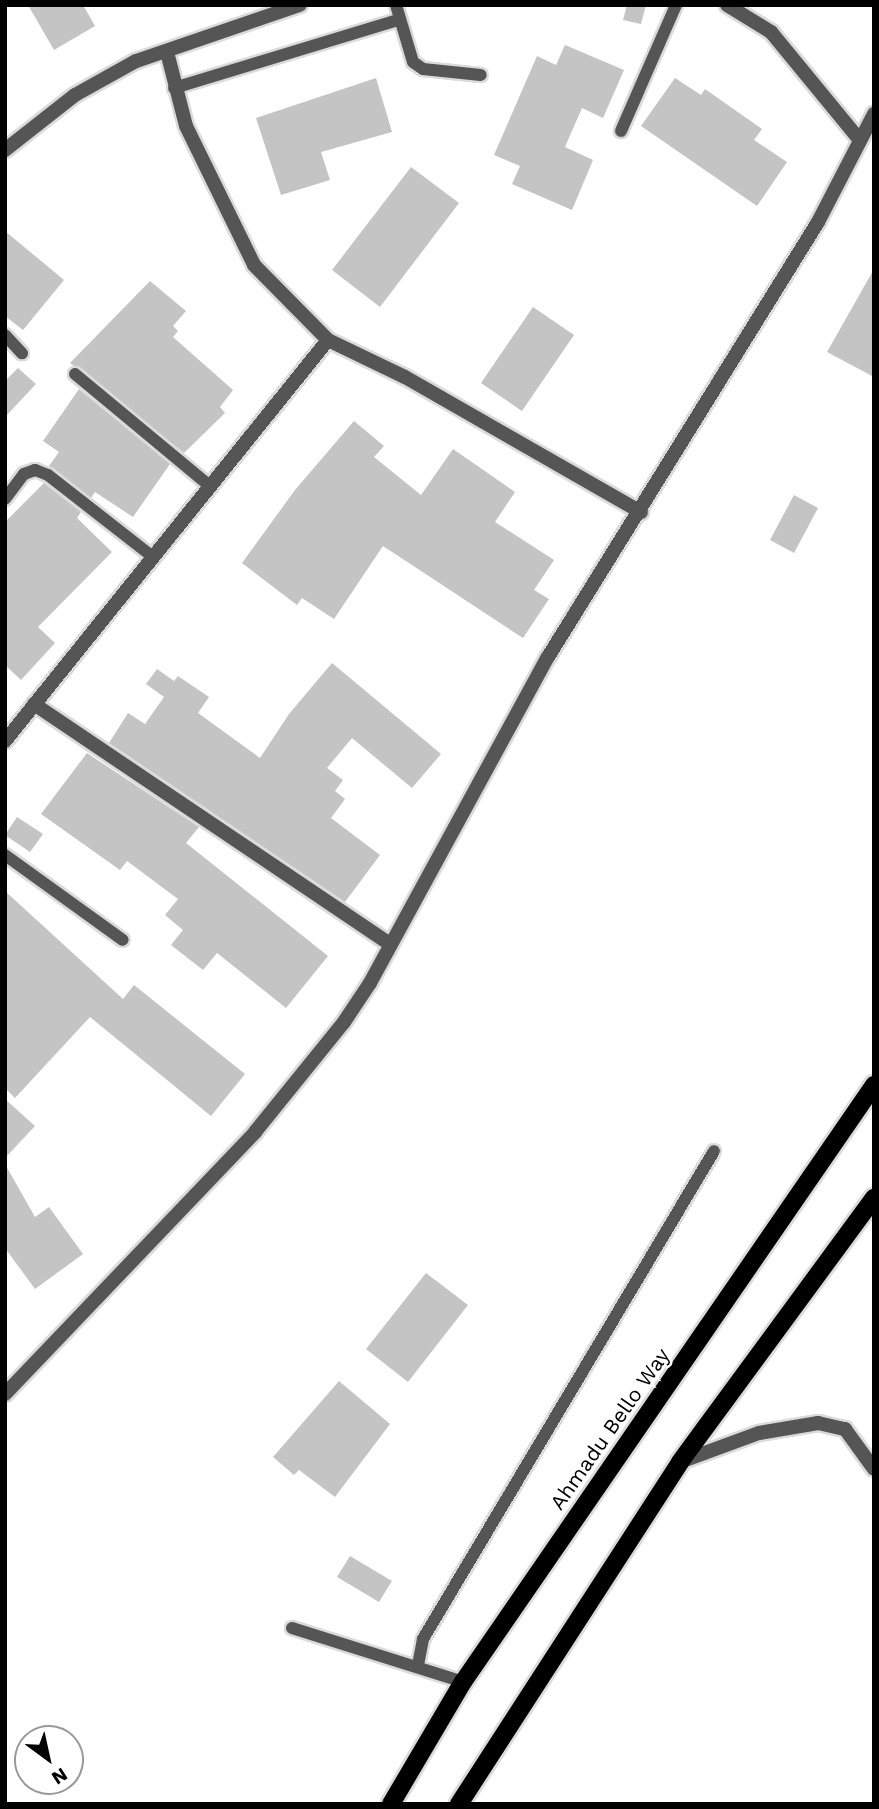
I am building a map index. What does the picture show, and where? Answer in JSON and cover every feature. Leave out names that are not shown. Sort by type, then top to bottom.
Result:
[{"type":"main road","name":"Ahmadu Bello Way","points":[[397,1801],[463,1682],[874,1086]]},
{"type":"main road","points":[[459,1804],[680,1462],[874,1198]]},
{"type":"street","points":[[5,150],[75,95],[136,61],[300,5]]},
{"type":"street","points":[[727,5],[771,32],[858,138]]},
{"type":"street","points":[[167,52],[186,127],[254,265],[328,340],[405,377],[641,512]]},
{"type":"street","points":[[5,1394],[287,1096],[351,1012],[548,657],[641,512],[818,222],[858,138],[874,114]]},
{"type":"street","points":[[5,741],[328,340]]},
{"type":"street","points":[[34,704],[390,944]]},
{"type":"street","points":[[680,1462],[759,1433],[818,1423],[845,1429],[874,1469]]},
{"type":"lane","points":[[396,5],[398,20],[413,62],[423,69],[481,75]]},
{"type":"lane","points":[[621,131],[676,5]]},
{"type":"lane","points":[[174,88],[398,20]]},
{"type":"lane","points":[[5,335],[22,353]]},
{"type":"lane","points":[[75,374],[210,486]]},
{"type":"lane","points":[[5,499],[24,474],[35,470],[48,475],[153,557]]},
{"type":"lane","points":[[5,855],[123,940]]},
{"type":"lane","points":[[418,1665],[423,1639],[714,1151]]},
{"type":"lane","points":[[292,1628],[418,1665],[463,1682]]},
{"type":"building","points":[[28,5],[83,5],[95,26],[54,50]]},
{"type":"building","points":[[627,5],[646,5],[641,24],[623,20]]},
{"type":"building","points":[[565,45],[624,70],[603,118],[582,108],[565,147],[593,160],[572,210],[512,184],[520,166],[494,155],[537,56],[556,65]]},
{"type":"building","points":[[376,78],[392,132],[321,152],[330,180],[281,195],[256,118]]},
{"type":"building","points":[[675,78],[701,95],[705,89],[762,129],[754,140],[787,162],[757,206],[641,126]]},
{"type":"building","points":[[411,167],[459,203],[380,307],[332,270]]},
{"type":"building","points":[[5,231],[64,280],[23,330],[5,316]]},
{"type":"building","points":[[874,269],[874,377],[827,352]]},
{"type":"building","points":[[150,281],[186,311],[173,326],[178,331],[173,337],[233,390],[220,407],[225,413],[184,453],[70,363]]},
{"type":"building","points":[[533,307],[574,335],[522,411],[481,383]]},
{"type":"building","points":[[18,368],[36,384],[5,417],[5,381]]},
{"type":"building","points":[[79,389],[170,464],[133,517],[95,492],[91,498],[49,466],[59,452],[43,441]]},
{"type":"building","points":[[354,421],[384,446],[374,457],[421,495],[453,449],[515,492],[495,522],[554,560],[534,590],[549,599],[523,638],[383,546],[334,619],[302,598],[297,605],[242,563],[295,490]]},
{"type":"building","points":[[44,483],[81,512],[77,518],[112,552],[38,627],[55,643],[21,680],[5,665],[5,522]]},
{"type":"building","points":[[794,495],[818,508],[794,553],[770,540]]},
{"type":"building","points":[[332,663],[441,754],[412,788],[352,738],[327,768],[343,780],[335,791],[345,799],[331,818],[380,855],[345,902],[109,743],[128,713],[145,724],[164,697],[146,684],[157,669],[174,681],[178,676],[209,697],[198,713],[260,758],[289,714]]},
{"type":"building","points":[[87,753],[199,827],[186,843],[328,956],[286,1008],[217,953],[203,970],[171,945],[183,930],[165,915],[178,899],[127,861],[120,870],[41,814]]},
{"type":"building","points":[[17,817],[43,834],[30,852],[5,835]]},
{"type":"building","points":[[5,891],[123,999],[134,985],[245,1074],[211,1116],[90,1017],[15,1098],[5,1088]]},
{"type":"building","points":[[5,1099],[35,1126],[5,1158]]},
{"type":"building","points":[[5,1164],[35,1217],[49,1207],[83,1254],[35,1289],[5,1248]]},
{"type":"building","points":[[426,1273],[468,1305],[408,1382],[366,1349]]},
{"type":"building","points":[[339,1381],[390,1424],[335,1497],[299,1470],[294,1475],[273,1457]]},
{"type":"building","points":[[350,1556],[392,1581],[379,1602],[337,1577]]}]
